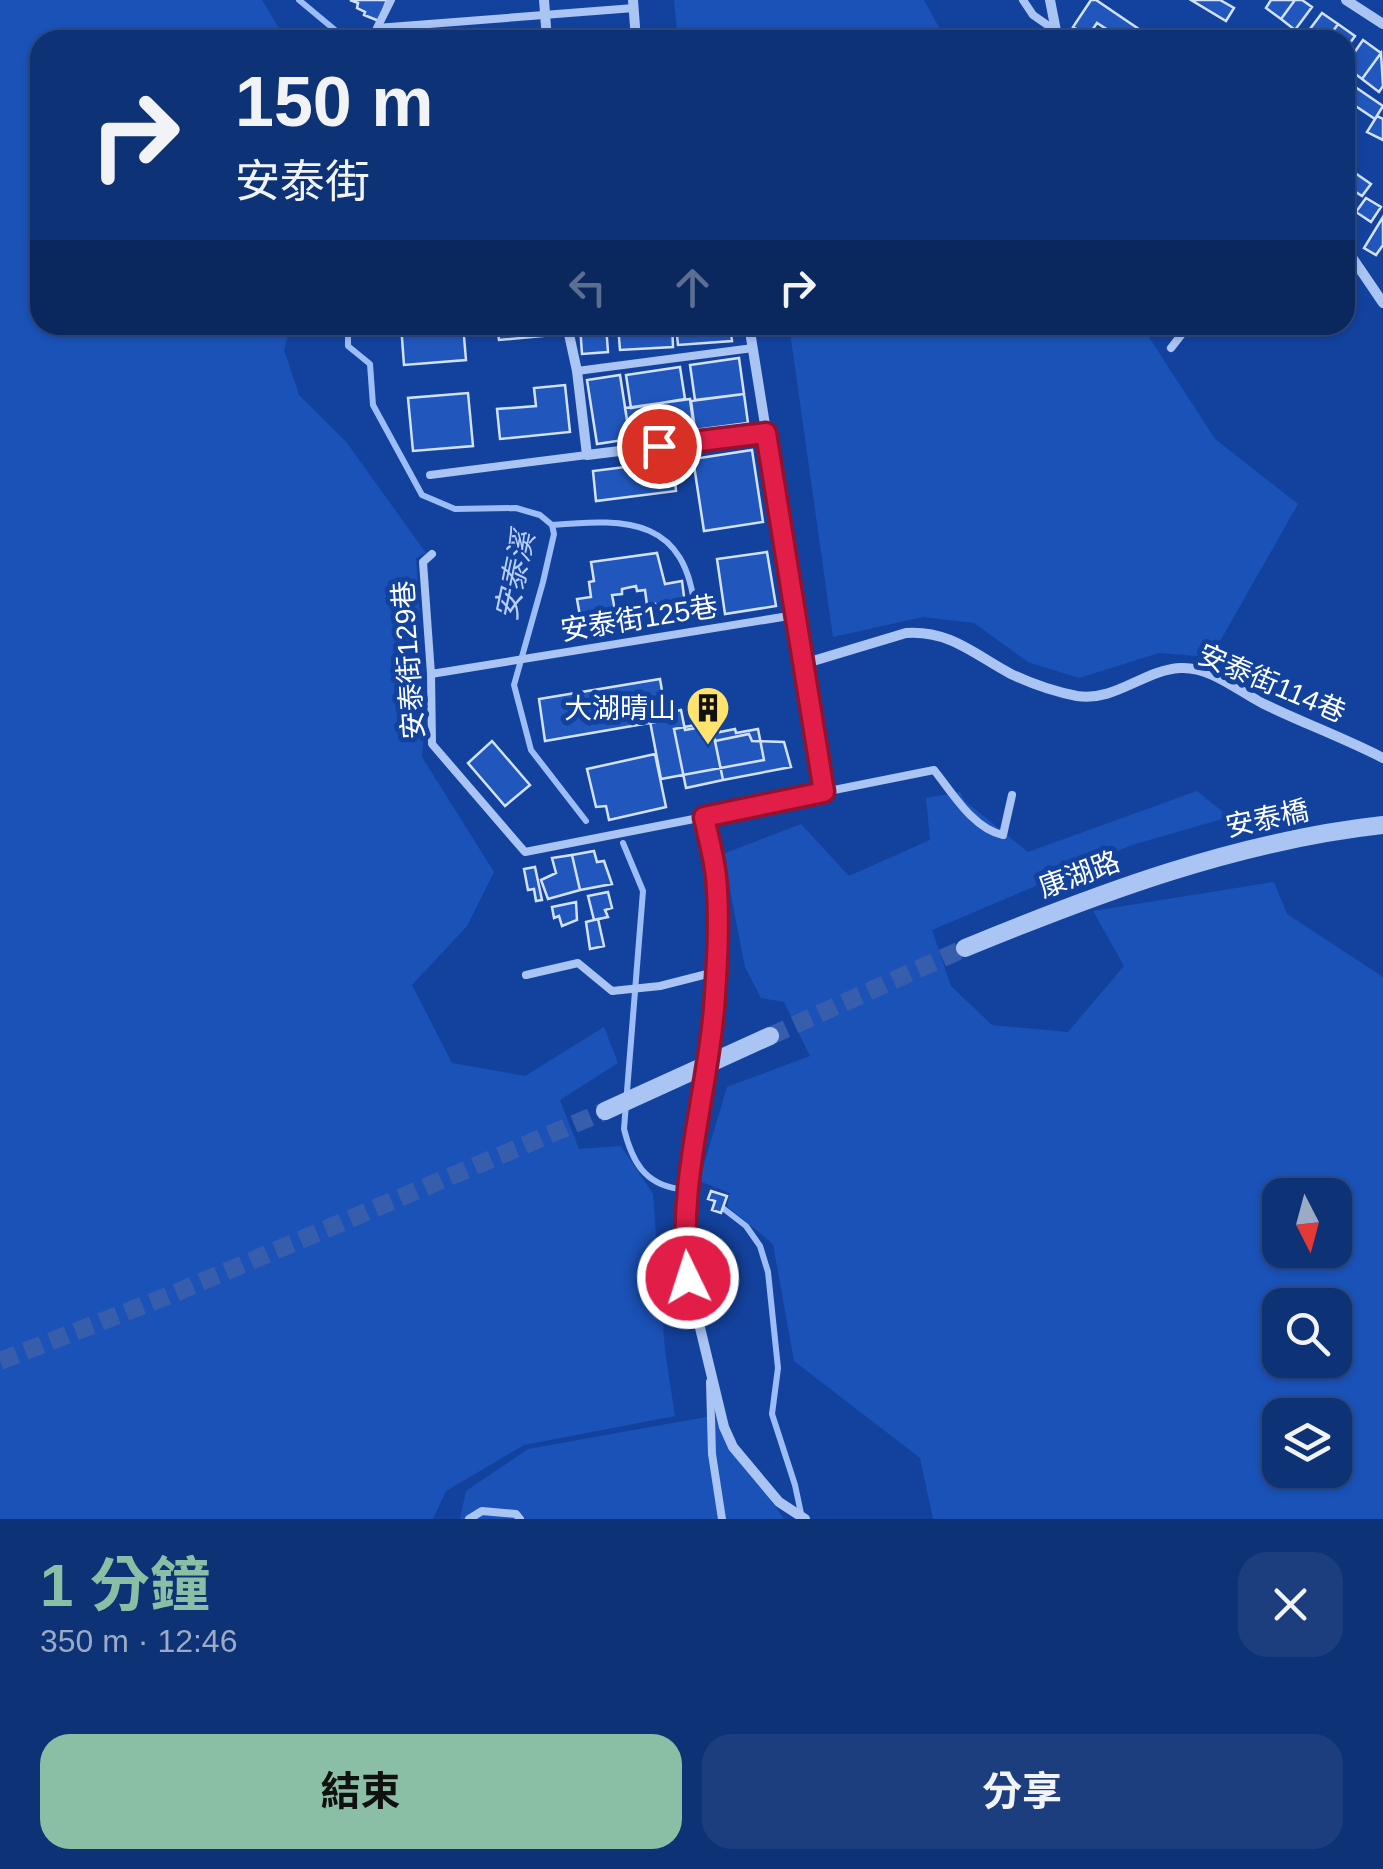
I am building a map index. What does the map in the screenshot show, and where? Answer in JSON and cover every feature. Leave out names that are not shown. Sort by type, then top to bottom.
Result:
[{"type":"street","points":[[544,0],[546,30]]},
{"type":"street","points":[[1050,0],[1058,30]]},
{"type":"street","points":[[1346,0],[1383,24]]},
{"type":"street","points":[[633,4],[635,30]]},
{"type":"street","points":[[1355,262],[1383,303]]},
{"type":"street","points":[[570,335],[587,455],[766,433]]},
{"type":"street","points":[[751,335],[824,792],[704,817],[716,874],[714,1010],[688,1166],[684,1241],[688,1278],[710,1373],[732,1447],[789,1514],[804,1519]]},
{"type":"street","name":"安泰街114巷","points":[[803,664],[920,632],[950,638],[1020,678],[1078,696],[1115,691],[1161,672],[1187,668],[1202,671],[1383,758]]},
{"type":"street","name":"安泰橋","points":[[1214,858],[1383,825]]},
{"type":"street","name":"康湖路","points":[[965,948],[1084,900],[1214,858]]},
{"type":"street","points":[[605,1111],[770,1036]]},
{"type":"lane","points":[[391,0],[377,28],[633,4]]},
{"type":"lane","points":[[1024,0],[1033,14],[1053,30]]},
{"type":"lane","points":[[1172,348],[1182,335]]},
{"type":"lane","points":[[578,371],[753,348]]},
{"type":"lane","points":[[430,475],[587,455]]},
{"type":"lane","name":"安泰街129巷","points":[[432,554],[423,562],[432,744],[526,852],[704,817]]},
{"type":"lane","name":"安泰街125巷","points":[[431,674],[795,615]]},
{"type":"lane","points":[[824,792],[934,770],[976,821],[1003,835],[1012,796]]},
{"type":"lane","points":[[526,975],[578,963],[612,991],[660,986],[715,972]]},
{"type":"lane","points":[[710,1373],[712,1454],[722,1519]]},
{"type":"lane","points":[[469,1519],[482,1511],[516,1514],[520,1519]]},
{"type":"shaded area","points":[[0,0],[262,0],[280,30],[30,30],[30,335],[288,335],[284,350],[299,395],[347,443],[426,553],[416,558],[426,706],[422,757],[494,872],[467,926],[412,985],[452,1063],[525,1076],[604,1027],[618,1063],[560,1100],[579,1149],[621,1146],[653,1194],[665,1351],[675,1416],[524,1445],[446,1491],[433,1519],[0,1519]]},
{"type":"shaded area","points":[[674,0],[924,0],[940,30],[677,30]]},
{"type":"shaded area","points":[[790,335],[1147,335],[1215,439],[1298,504],[1211,657],[1159,653],[1079,678],[1028,662],[974,623],[923,617],[833,637]]},
{"type":"shaded area","points":[[1197,791],[1229,817],[1132,845],[932,930],[951,986],[992,1025],[1068,1032],[1124,966],[1093,911],[1274,882],[1287,914],[1383,977],[1383,1519],[933,1519],[920,1458],[794,1361],[773,1244],[727,1206],[730,1193],[699,1181],[727,1087],[810,1056],[784,1002],[761,998],[745,967],[723,854],[801,824],[849,876],[930,840],[926,798],[960,792],[965,801],[1028,852]]},
{"type":"shaded area","points":[[723,1414],[730,1442],[784,1519],[460,1519],[466,1491],[528,1449]]},
{"type":"building","points":[[350,0],[387,0],[379,21],[364,15],[357,8],[358,3]]},
{"type":"building","points":[[1091,0],[1096,0],[1140,30],[1108,30],[1097,23],[1092,30],[1073,27]]},
{"type":"building","points":[[1191,0],[1220,0],[1234,8],[1226,21]]},
{"type":"building","points":[[1271,0],[1295,0],[1281,19],[1266,8]]},
{"type":"building","points":[[1295,0],[1312,7],[1295,30],[1281,19]]},
{"type":"building","points":[[1322,13],[1338,24],[1334,30],[1309,30]]},
{"type":"building","points":[[1363,40],[1381,53],[1362,79],[1355,74],[1355,52]]},
{"type":"building","points":[[1381,53],[1383,86],[1379,92],[1362,79]]},
{"type":"building","points":[[1355,87],[1383,106],[1375,119],[1355,106]]},
{"type":"building","points":[[1377,116],[1383,119],[1383,140],[1367,132]]},
{"type":"building","points":[[1355,173],[1371,184],[1362,196],[1355,191]]},
{"type":"building","points":[[1366,198],[1381,207],[1371,222],[1356,212]]},
{"type":"building","points":[[1383,217],[1383,245],[1376,255],[1364,248]]},
{"type":"building","points":[[402,335],[464,335],[466,360],[404,365]]},
{"type":"building","points":[[498,335],[552,335],[499,340]]},
{"type":"building","points":[[581,335],[607,335],[608,352],[582,354]]},
{"type":"building","points":[[619,335],[672,335],[673,347],[620,350]]},
{"type":"building","points":[[677,335],[731,335],[732,341],[678,345]]},
{"type":"building","points":[[739,358],[744,394],[695,400],[690,365]]},
{"type":"building","points":[[680,367],[685,399],[631,408],[626,375]]},
{"type":"building","points":[[620,375],[630,439],[597,444],[587,380]]},
{"type":"building","points":[[565,385],[570,432],[500,439],[497,409],[536,406],[534,388]]},
{"type":"building","points":[[468,393],[473,446],[413,451],[408,398]]},
{"type":"building","points":[[744,394],[748,423],[695,430],[691,401]]},
{"type":"building","points":[[690,399],[694,430],[630,439],[625,408]]},
{"type":"building","points":[[752,450],[763,522],[704,531],[693,459]]},
{"type":"building","points":[[673,461],[676,491],[596,501],[593,471]]},
{"type":"building","points":[[767,552],[776,606],[725,614],[717,559]]},
{"type":"building","points":[[657,553],[665,584],[682,581],[685,604],[656,609],[655,604],[647,605],[645,590],[637,591],[636,586],[612,595],[615,610],[607,611],[608,618],[581,622],[577,599],[591,597],[591,562]]},
{"type":"building","points":[[660,679],[667,720],[545,741],[539,699]]},
{"type":"building","name":"大湖晴山","points":[[681,710],[685,730],[718,724],[720,732],[758,729],[764,760],[661,779],[649,716]]},
{"type":"building","points":[[711,722],[723,780],[686,788],[674,729]]},
{"type":"building","points":[[749,734],[752,741],[784,742],[791,767],[723,780],[715,741]]},
{"type":"building","points":[[492,741],[530,785],[505,806],[468,763]]},
{"type":"building","points":[[655,754],[666,807],[609,820],[606,806],[596,807],[587,769]]},
{"type":"building","points":[[594,851],[597,862],[604,861],[612,884],[580,890],[572,855]]},
{"type":"building","points":[[572,855],[580,890],[548,899],[541,880],[556,873],[552,858]]},
{"type":"building","points":[[535,867],[542,900],[536,901],[534,889],[528,890],[524,869]]},
{"type":"building","points":[[608,892],[612,908],[605,910],[608,917],[594,920],[588,896]]},
{"type":"building","points":[[576,902],[577,920],[562,926],[559,916],[554,918],[552,907]]},
{"type":"building","points":[[598,919],[604,946],[590,949],[586,922]]},
{"type":"building","points":[[711,1191],[727,1196],[721,1213],[712,1210],[715,1201],[708,1199]]},
{"type":"waterway","name":"安泰溪","points":[[299,0],[335,30]]},
{"type":"waterway","name":"安泰溪","points":[[348,335],[348,346],[370,364],[373,405],[422,495],[455,509],[516,508],[540,515],[552,525],[554,534],[543,582],[514,685],[531,750],[586,821]]},
{"type":"waterway","points":[[552,525],[606,523],[649,531],[680,558],[695,611]]},
{"type":"waterway","name":"安泰溪","points":[[623,843],[643,891],[624,1129],[641,1169],[657,1182],[679,1189]]},
{"type":"waterway","name":"安泰溪","points":[[724,1209],[746,1226],[760,1246],[768,1272],[778,1368],[772,1414],[802,1518]]},
{"type":"tunnel","points":[[770,1036],[965,948]]},
{"type":"tunnel","points":[[0,1361],[175,1293],[605,1111]]},
{"type":"place","name":"大湖晴山","points":[[708,746]]},
{"type":"route","points":[[659,446],[766,433],[824,792],[704,817],[718,905],[714,1010],[688,1166],[684,1241],[688,1278]]}]
